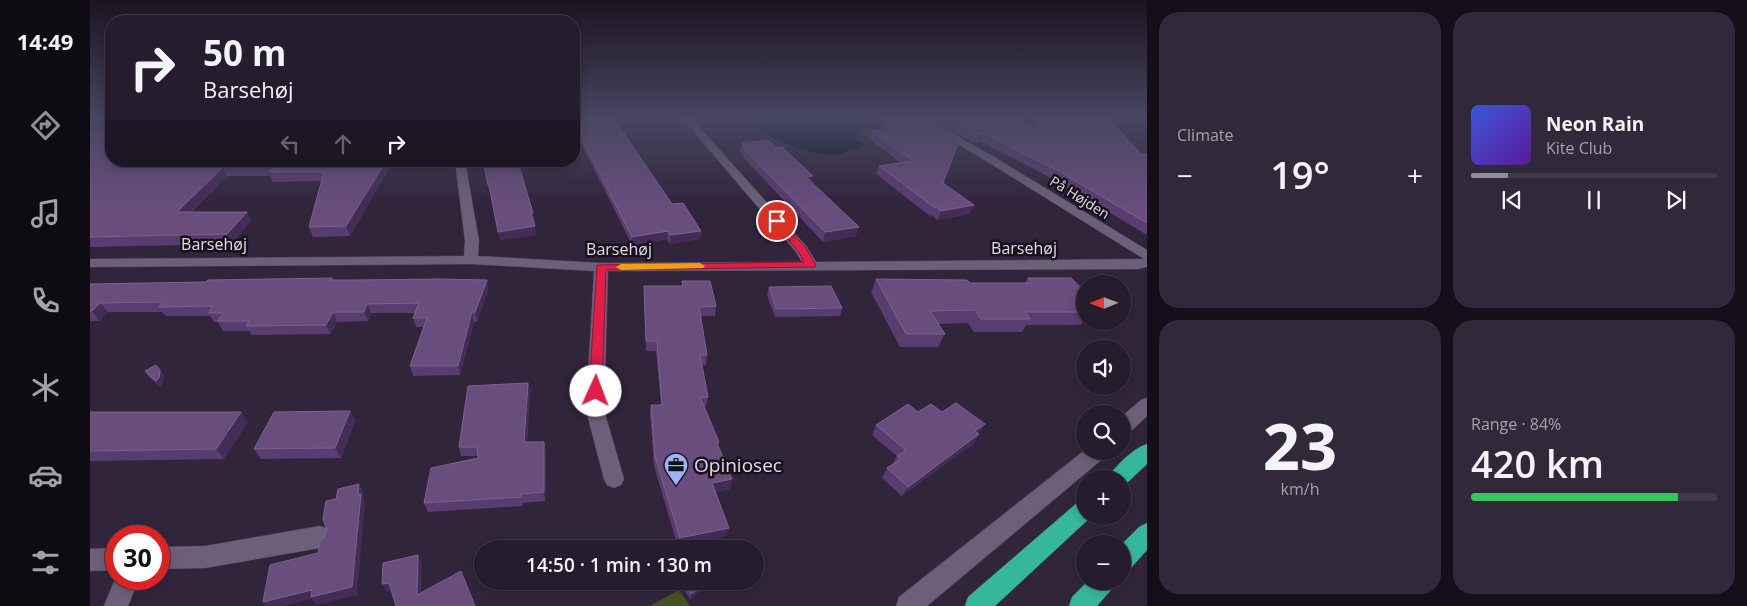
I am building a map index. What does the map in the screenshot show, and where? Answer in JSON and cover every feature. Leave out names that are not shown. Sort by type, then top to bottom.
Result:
[{"type":"highway","points":[[1128,470],[1147,452]]},
{"type":"highway","points":[[977,606],[1076,517]]},
{"type":"highway","points":[[1131,551],[1147,534]]},
{"type":"highway","points":[[1081,606],[1096,590]]},
{"type":"street","points":[[712,147],[802,250],[811,265]]},
{"type":"street","name":"På Højden","points":[[969,147],[1147,256]]},
{"type":"street","points":[[461,167],[472,241],[471,260]]},
{"type":"street","name":"Barsehøj","points":[[90,263],[471,260],[601,267],[1137,265],[1147,262]]},
{"type":"street","points":[[601,267],[595,410],[614,479]]},
{"type":"street","points":[[1131,419],[1147,404]]},
{"type":"street","points":[[908,606],[1087,460]]},
{"type":"street","points":[[170,558],[205,557],[320,537]]},
{"type":"street","points":[[90,560],[105,560]]},
{"type":"street","points":[[116,606],[123,590]]},
{"type":"green space","points":[[679,590],[690,606],[650,606]]},
{"type":"water","points":[[796,147],[861,147],[836,155]]},
{"type":"building","points":[[90,147],[105,147],[105,167],[223,167],[177,212],[247,212],[227,234],[90,237]]},
{"type":"building","points":[[586,147],[633,147],[672,204],[683,203],[701,231],[670,235],[668,231],[632,237]]},
{"type":"building","points":[[745,147],[782,147],[813,176],[806,177],[859,227],[825,232],[744,149],[746,149]]},
{"type":"building","points":[[894,147],[956,147],[943,183],[974,205],[941,211],[879,166],[913,161]]},
{"type":"building","points":[[1012,147],[1135,147],[1141,154],[1147,154],[1147,223],[1055,169]]},
{"type":"building","points":[[274,167],[382,167],[346,226],[309,227],[324,172],[269,172]]},
{"type":"building","points":[[484,167],[519,167],[535,226],[498,232]]},
{"type":"building","points":[[332,278],[331,280],[487,280],[475,312],[472,312],[458,366],[410,366],[427,318],[413,318],[419,303],[367,304],[364,312],[333,312],[326,325],[246,326],[249,321],[217,321],[224,313],[208,313],[213,306],[159,307],[163,302],[100,303],[90,311],[90,284]]},
{"type":"building","points":[[1028,278],[1071,278],[1076,283],[1076,312],[1025,312],[1030,319],[981,319],[975,310],[930,311],[945,334],[906,334],[876,279],[967,280],[970,283],[1032,283]]},
{"type":"building","points":[[682,281],[710,281],[716,306],[699,307],[707,355],[700,355],[708,397],[700,397],[732,479],[712,483],[729,528],[680,538],[655,457],[651,405],[662,405],[657,341],[646,341],[644,286],[683,286]]},
{"type":"building","points":[[831,286],[842,308],[776,309],[769,287]]},
{"type":"building","points":[[156,365],[160,370],[159,378],[156,381],[145,371]]},
{"type":"building","points":[[528,383],[524,442],[544,442],[544,492],[521,494],[521,497],[424,503],[431,468],[478,458],[477,447],[459,447],[468,386]]},
{"type":"building","points":[[956,403],[985,424],[975,431],[979,434],[908,487],[887,468],[901,459],[897,456],[906,450],[876,425],[908,404],[918,412],[931,404],[942,412]]},
{"type":"building","points":[[350,411],[335,448],[254,449],[274,412]]},
{"type":"building","points":[[90,412],[241,412],[216,449],[90,451]]},
{"type":"building","points":[[359,484],[358,495],[361,494],[352,587],[311,597],[312,590],[263,602],[270,565],[318,553],[320,540],[324,538],[327,530],[323,519],[326,501],[336,499],[338,489]]},
{"type":"building","points":[[418,555],[417,595],[461,571],[475,606],[396,606],[389,583],[382,584],[383,563]]},
{"type":"building","points":[[688,590],[697,590],[691,594]]},
{"type":"slow traffic","points":[[621,267],[700,266]]},
{"type":"place","name":"Opiniosec","points":[[676,486]]},
{"type":"route","points":[[596,391],[601,267],[811,265],[802,250],[777,221]]}]
